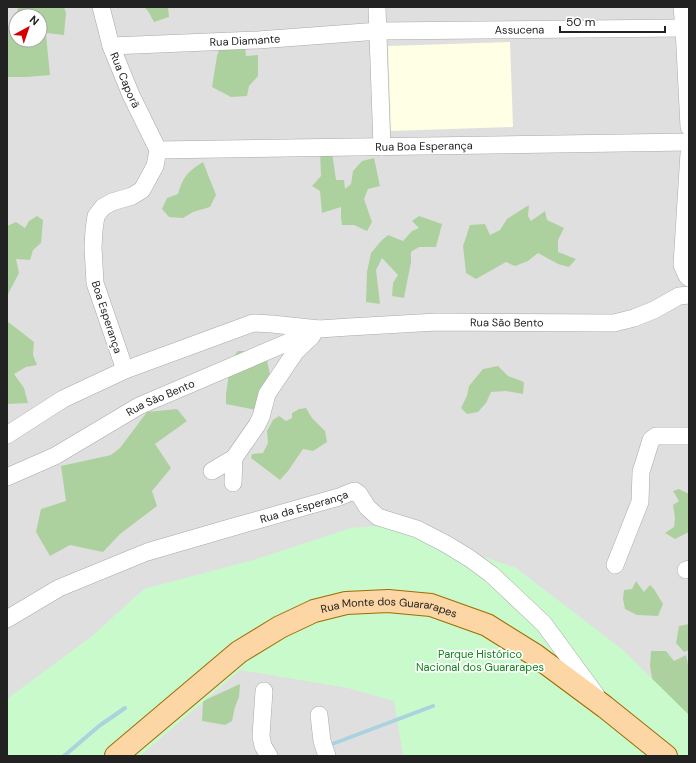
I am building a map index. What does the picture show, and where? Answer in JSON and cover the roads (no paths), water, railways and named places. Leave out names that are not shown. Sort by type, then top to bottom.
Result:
[{"type":"main road","name":"Rua Monte dos Guararapes","points":[[116,756],[239,652],[280,627],[314,611],[346,603],[388,601],[431,605],[487,625],[536,655],[605,707],[666,756]]},
{"type":"street","name":"Rua Caporã","points":[[102,7],[111,46],[131,95],[158,150]]},
{"type":"street","points":[[377,7],[382,147]]},
{"type":"street","points":[[682,7],[689,127]]},
{"type":"street","name":"Assucena","points":[[379,31],[684,28]]},
{"type":"street","name":"Rua Diamante","points":[[111,46],[258,40],[379,31]]},
{"type":"street","name":"Rua Boa Esperança","points":[[158,150],[689,142]]},
{"type":"street","name":"Boa Esperança","points":[[125,370],[95,282],[93,247],[96,216],[103,207],[112,202],[132,196],[142,190],[155,166],[158,150]]},
{"type":"street","points":[[689,153],[682,265],[689,278]]},
{"type":"street","name":"Rua São Bento","points":[[7,435],[63,399],[125,370],[253,323],[319,329],[437,322],[614,323],[634,318],[654,310],[679,296],[689,294]]},
{"type":"street","points":[[212,471],[234,458],[257,426],[267,394],[296,351],[319,329]]},
{"type":"street","name":"Rua São Bento","points":[[7,477],[55,456],[139,406],[319,329]]},
{"type":"street","points":[[616,565],[640,502],[641,472],[651,440],[656,436],[662,435],[689,436]]},
{"type":"street","points":[[233,483],[234,458]]},
{"type":"street","name":"Rua da Esperança","points":[[7,619],[59,588],[148,552],[355,492],[359,494],[368,507],[378,517],[417,529],[446,544],[491,574],[544,624],[605,707]]},
{"type":"street","points":[[264,691],[261,736],[263,746],[269,756]]},
{"type":"street","points":[[319,715],[322,741],[327,756]]},
{"type":"waterway","points":[[327,746],[433,706]]},
{"type":"waterway","points":[[64,756],[99,726],[125,708]]},
{"type":"park label","name":"Parque Histórico Nacional dos Guararapes","points":[[480,660]]}]
